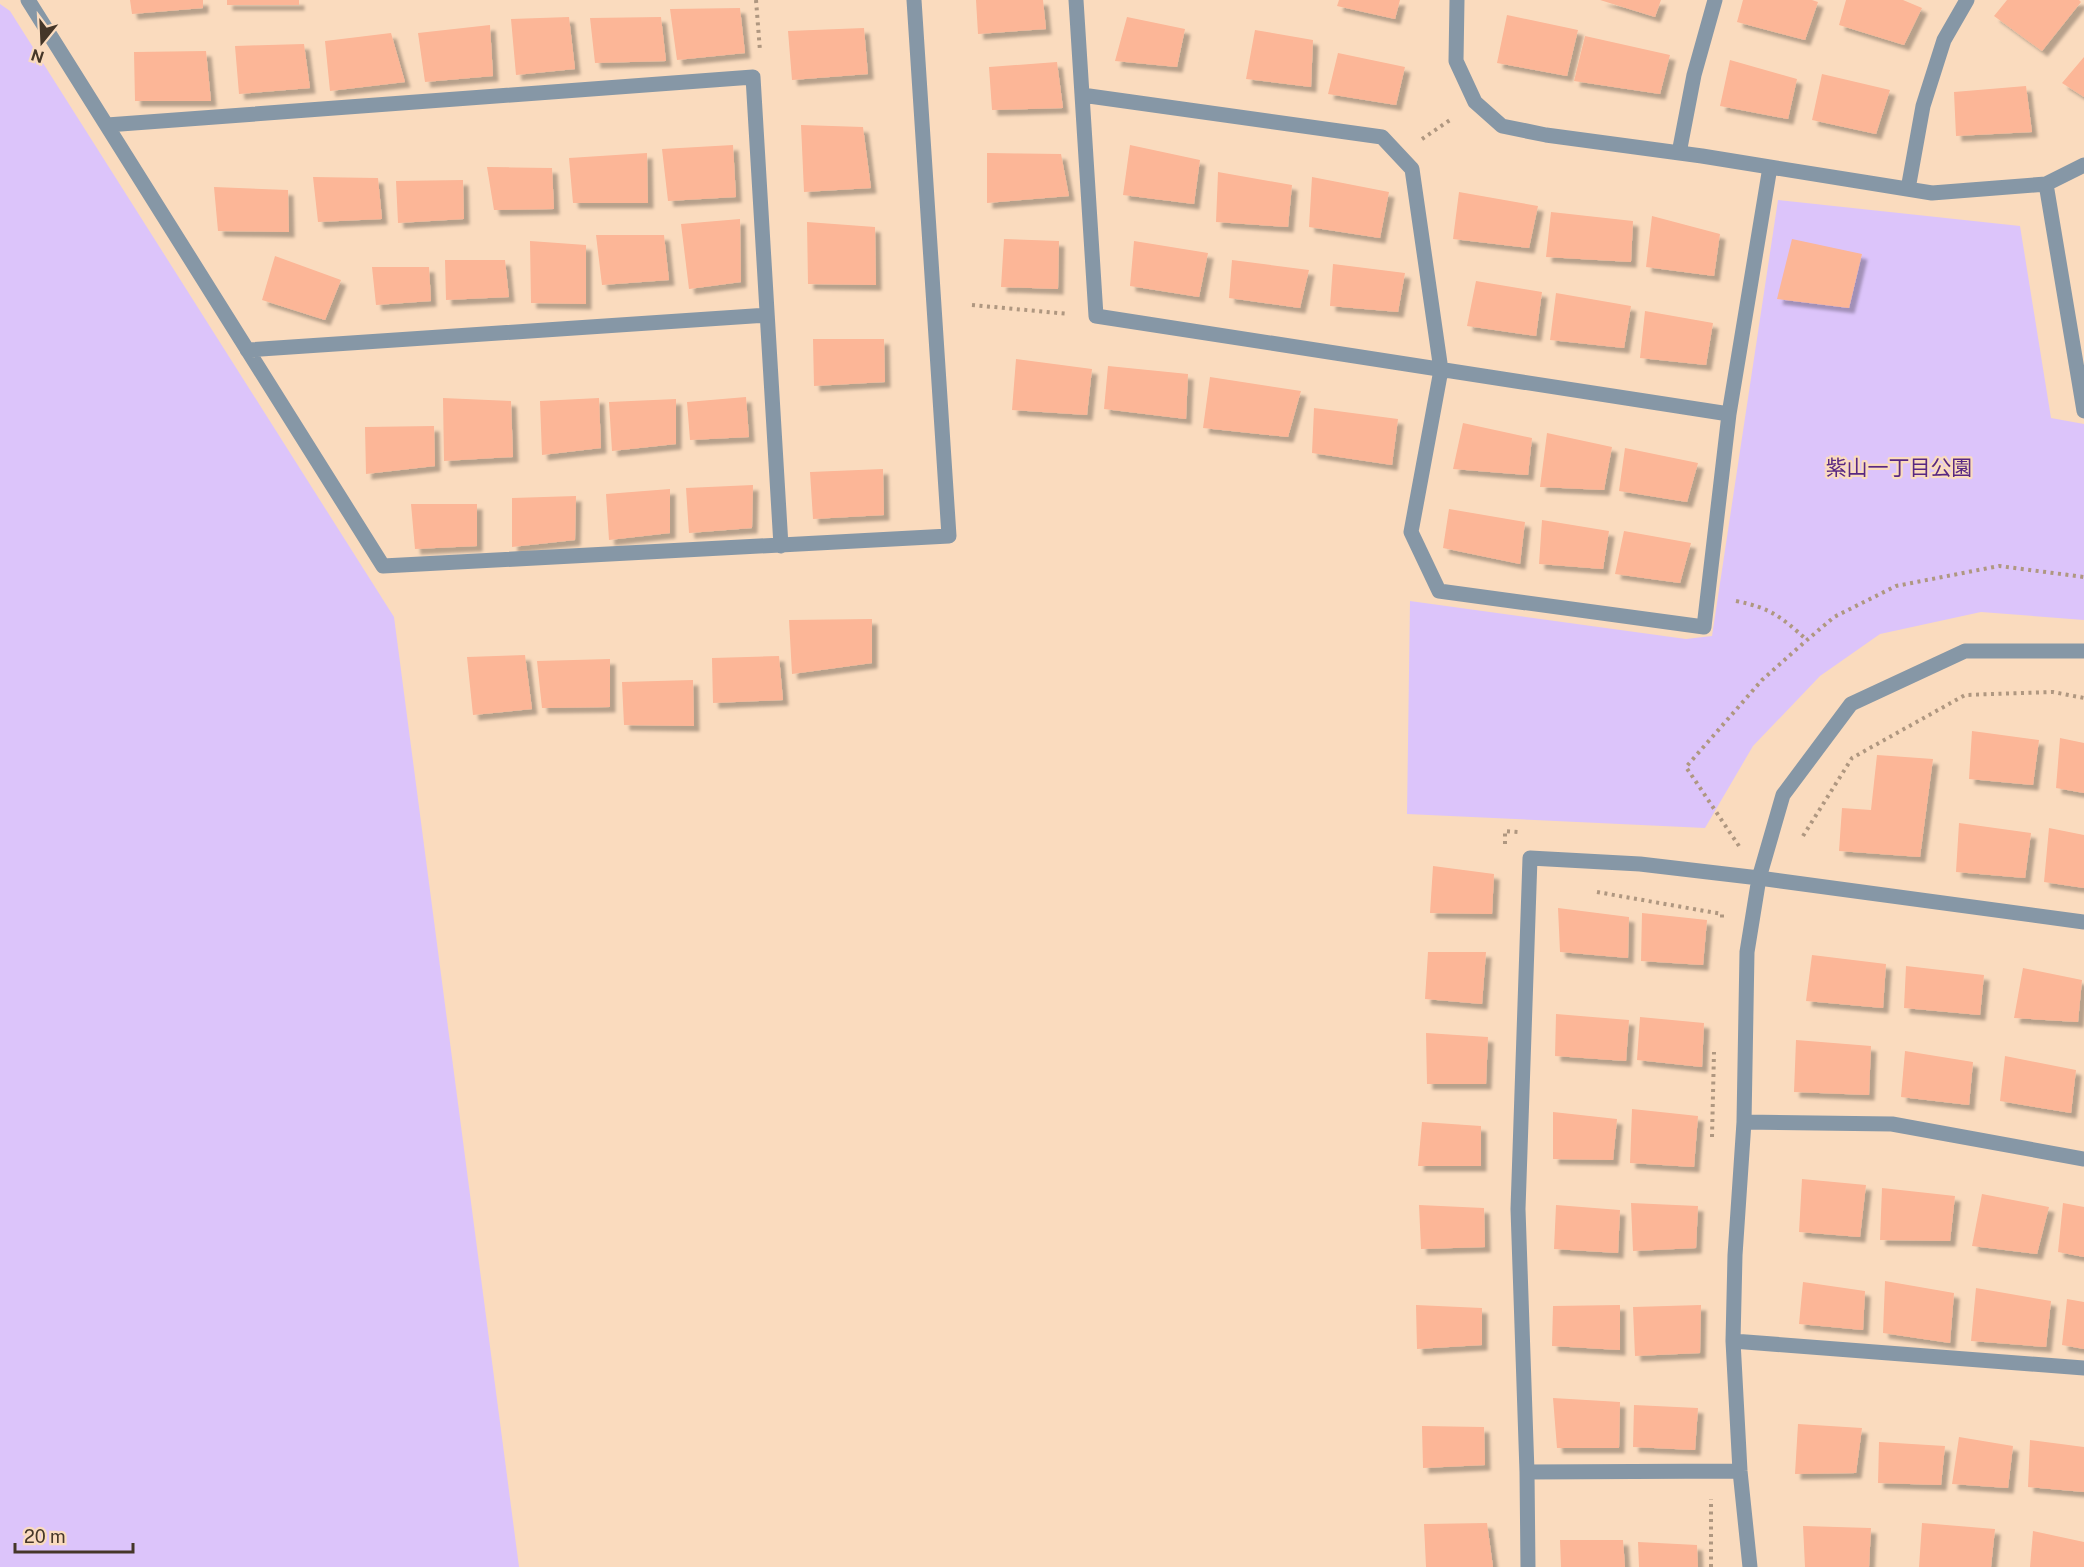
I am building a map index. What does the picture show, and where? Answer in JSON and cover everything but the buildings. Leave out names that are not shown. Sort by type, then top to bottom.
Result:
[{"type":"street","points":[[28,0],[383,566],[949,536],[914,0]]},
{"type":"street","points":[[1076,0],[1096,316],[1729,414]]},
{"type":"street","points":[[1457,0],[1456,61],[1475,102],[1502,126],[1546,135],[1678,153],[1932,193],[2046,184],[2084,165]]},
{"type":"street","points":[[1678,153],[1694,75],[1714,0]]},
{"type":"street","points":[[1908,189],[1923,106],[1944,40],[1967,0]]},
{"type":"street","points":[[107,125],[753,77],[781,546]]},
{"type":"street","points":[[1083,95],[1382,136],[1412,169],[1441,370],[1411,532],[1439,591],[1704,627],[1729,414],[1770,167]]},
{"type":"street","points":[[2046,184],[2084,411]]},
{"type":"street","points":[[248,350],[767,315]]},
{"type":"street","points":[[1750,1567],[1740,1470],[1733,1341],[1735,1255],[1744,1122],[1747,952],[1759,878],[1784,795],[1851,704],[1965,651],[2084,651]]},
{"type":"street","points":[[1528,1567],[1518,1209],[1530,858],[1640,864],[2084,922]]},
{"type":"street","points":[[1744,1122],[1892,1124],[2084,1159]]},
{"type":"street","points":[[1733,1341],[2084,1368]]},
{"type":"street","points":[[1527,1472],[1740,1470]]},
{"type":"path","points":[[753,77],[761,60],[756,0]]},
{"type":"path","points":[[1399,154],[1475,102]]},
{"type":"path","points":[[972,305],[1096,316]]},
{"type":"path","points":[[1759,878],[1686,767],[1762,680],[1834,617],[1896,586],[1999,566],[2084,576]]},
{"type":"path","points":[[1708,597],[1749,604],[1776,613],[1807,640]]},
{"type":"path","points":[[1798,845],[1852,758],[1965,694],[2053,692],[2084,698]]},
{"type":"path","points":[[1592,892],[1722,914],[1721,926]]},
{"type":"path","points":[[1712,1146],[1715,1042]]},
{"type":"path","points":[[1711,1567],[1712,1498]]},
{"type":"green space","points":[[0,4],[10,11],[394,617],[519,1567],[0,1567]]},
{"type":"green space","name":"紫山一丁目公園","points":[[1778,200],[2020,226],[2051,418],[2084,424],[2084,620],[1981,612],[1880,634],[1820,676],[1753,746],[1705,828],[1407,814],[1410,601],[1686,639],[1712,636]]}]
